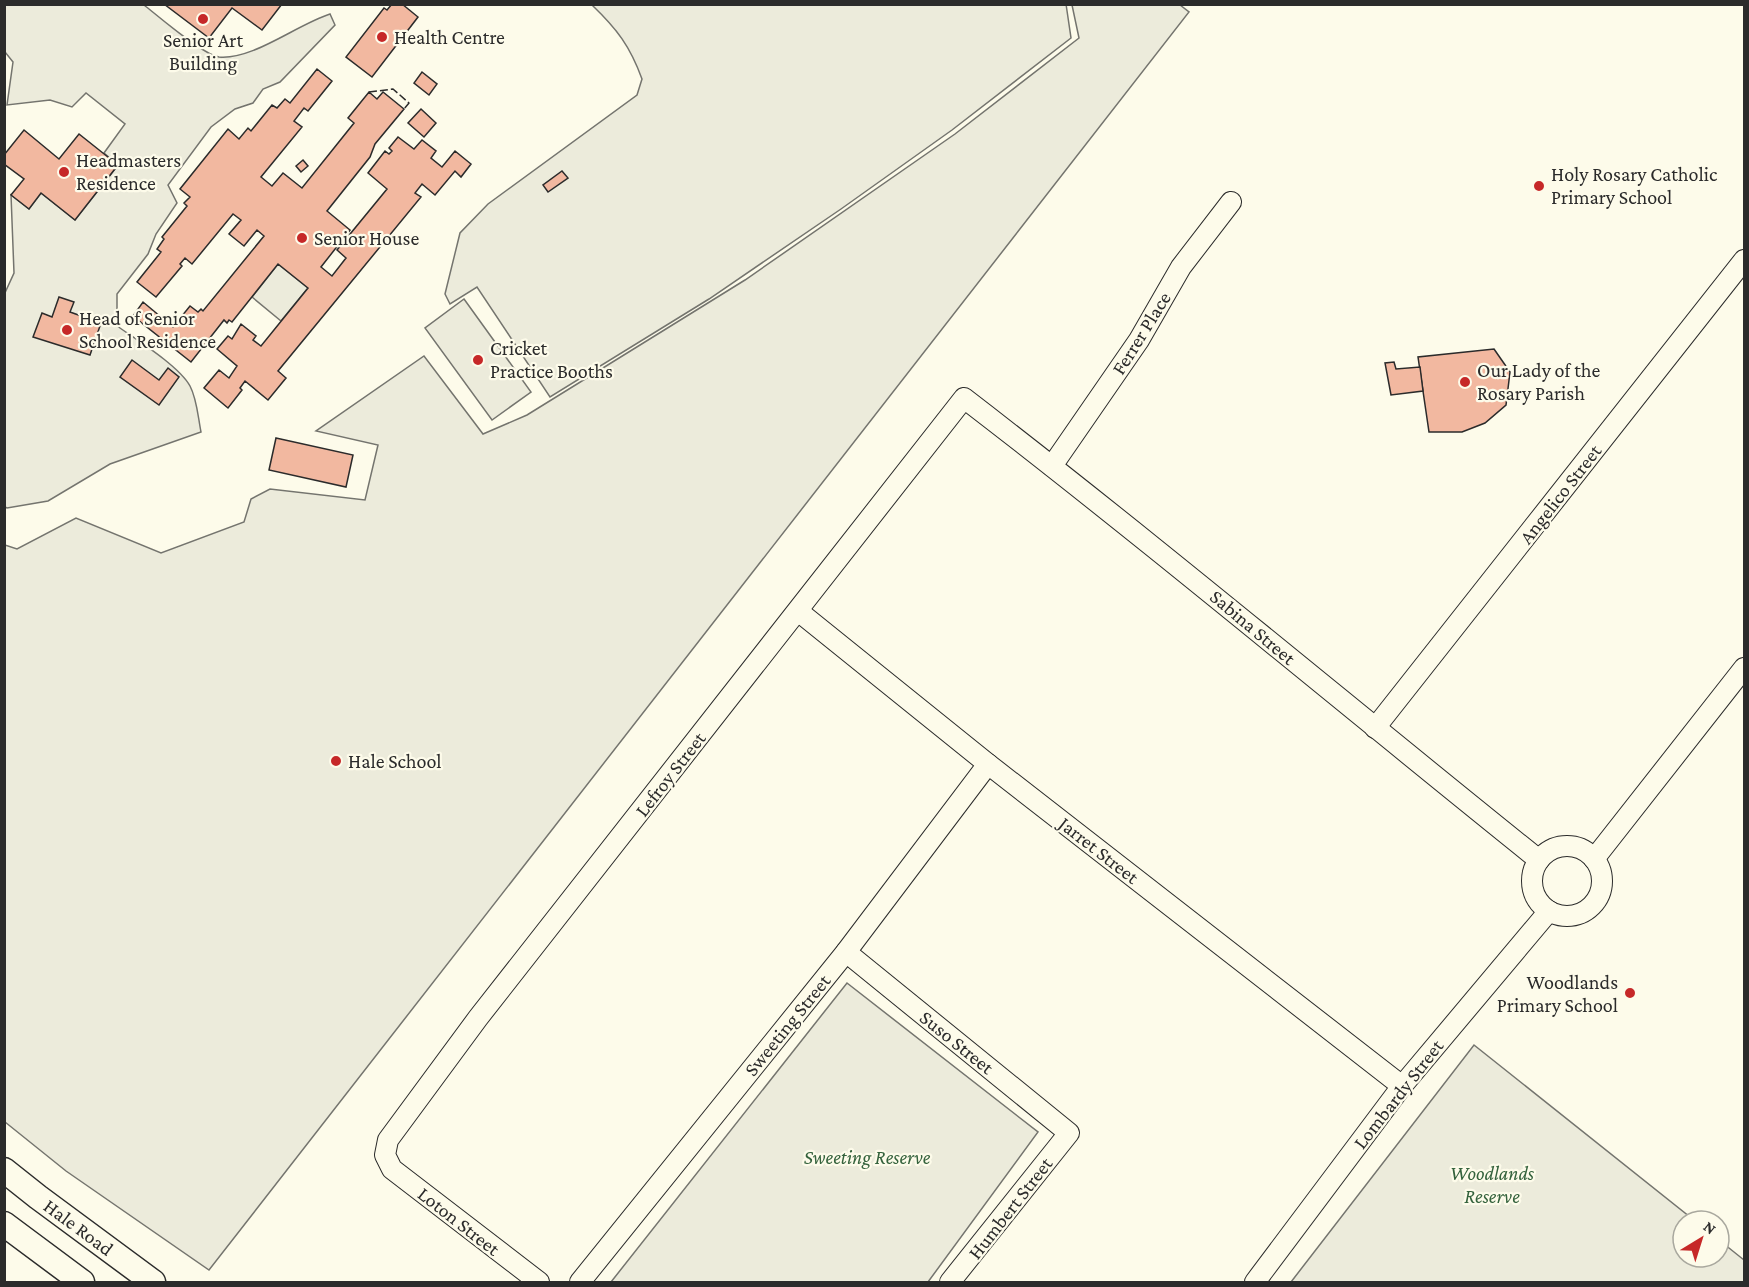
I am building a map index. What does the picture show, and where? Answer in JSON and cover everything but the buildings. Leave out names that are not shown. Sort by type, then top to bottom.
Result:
[{"type":"main road","name":"Hale Road","points":[[4,1170],[153,1282]]},
{"type":"main road","points":[[4,1224],[82,1282]]},
{"type":"street","name":"Ferrer Place","points":[[1052,466],[1139,340],[1181,267],[1231,202]]},
{"type":"street","name":"Angelico Street","points":[[1375,728],[1744,260]]},
{"type":"street","name":"Sabina Street","points":[[964,398],[1198,582],[1539,860]]},
{"type":"street","name":"Lefroy Street","points":[[385,1155],[388,1140],[478,1018],[964,398]]},
{"type":"street","name":"Jarret Street","points":[[798,611],[988,764],[1402,1086]]},
{"type":"street","points":[[1594,859],[1744,668]]},
{"type":"street","name":"Sweeting Street","points":[[580,1282],[846,952],[988,764]]},
{"type":"street","points":[[1568,846],[1580,849],[1594,859],[1600,870],[1602,881],[1595,903],[1587,910],[1566,917],[1549,911],[1539,903],[1533,890],[1532,878],[1539,860],[1548,851],[1568,846]]},
{"type":"street","name":"Lombardy Street","points":[[1254,1282],[1402,1086],[1549,911]]},
{"type":"street","name":"Suso Street","points":[[846,952],[1069,1133]]},
{"type":"street","name":"Humbert Street","points":[[950,1282],[1069,1133]]},
{"type":"street","name":"Loton Street","points":[[385,1155],[392,1169],[539,1282]]},
{"type":"green space","points":[[1066,4],[1071,38],[952,130],[709,299],[550,397],[477,287],[450,304],[445,294],[460,233],[488,204],[637,95],[642,79],[633,57],[616,30],[592,5]]},
{"type":"green space","points":[[5,5],[144,5],[202,50],[219,57],[246,53],[260,48],[330,14],[335,25],[280,82],[263,89],[253,103],[235,109],[211,127],[168,185],[177,203],[156,234],[148,254],[117,294],[117,326],[157,354],[185,378],[194,397],[201,432],[110,464],[48,501],[7,508],[5,507],[4,295],[14,273],[11,195],[29,209],[41,193],[75,220],[118,165],[104,153],[125,124],[86,93],[72,107],[50,100],[7,105],[13,62],[5,52]]},
{"type":"green space","points":[[1072,5],[1180,5],[1189,12],[209,1270],[66,1171],[5,1122],[5,545],[17,549],[76,518],[161,553],[244,522],[251,499],[270,489],[365,500],[378,445],[316,431],[424,356],[483,434],[527,415],[745,280],[955,134],[1079,38]]},
{"type":"green space","points":[[278,264],[308,288],[281,321],[252,297]]},
{"type":"green space","name":"Cricket Practice Booths","points":[[464,299],[531,392],[492,420],[425,328]]},
{"type":"green space","name":"Sweeting Reserve","points":[[847,983],[1038,1132],[928,1282],[611,1282]]},
{"type":"green space","name":"Woodlands Reserve","points":[[1474,1045],[1680,1209],[1671,1209],[1671,1269],[1731,1269],[1731,1250],[1744,1260],[1744,1282],[1291,1282]]},
{"type":"fence","points":[[369,92],[393,89],[409,103],[404,109]]},
{"type":"place","name":"Senior Art Building","points":[[203,19]]},
{"type":"place","name":"Health Centre","points":[[382,37]]},
{"type":"place","name":"Headmasters Residence","points":[[64,172]]},
{"type":"place","name":"Holy Rosary Catholic Primary School","points":[[1539,186]]},
{"type":"place","name":"Senior House","points":[[302,238]]},
{"type":"place","name":"Head of Senior School Residence","points":[[67,330]]},
{"type":"place","name":"Cricket Practice Booths","points":[[478,360]]},
{"type":"place","name":"Our Lady of the Rosary Parish","points":[[1465,382]]},
{"type":"place","name":"Hale School","points":[[336,761]]},
{"type":"place","name":"Woodlands Primary School","points":[[1630,993]]}]
